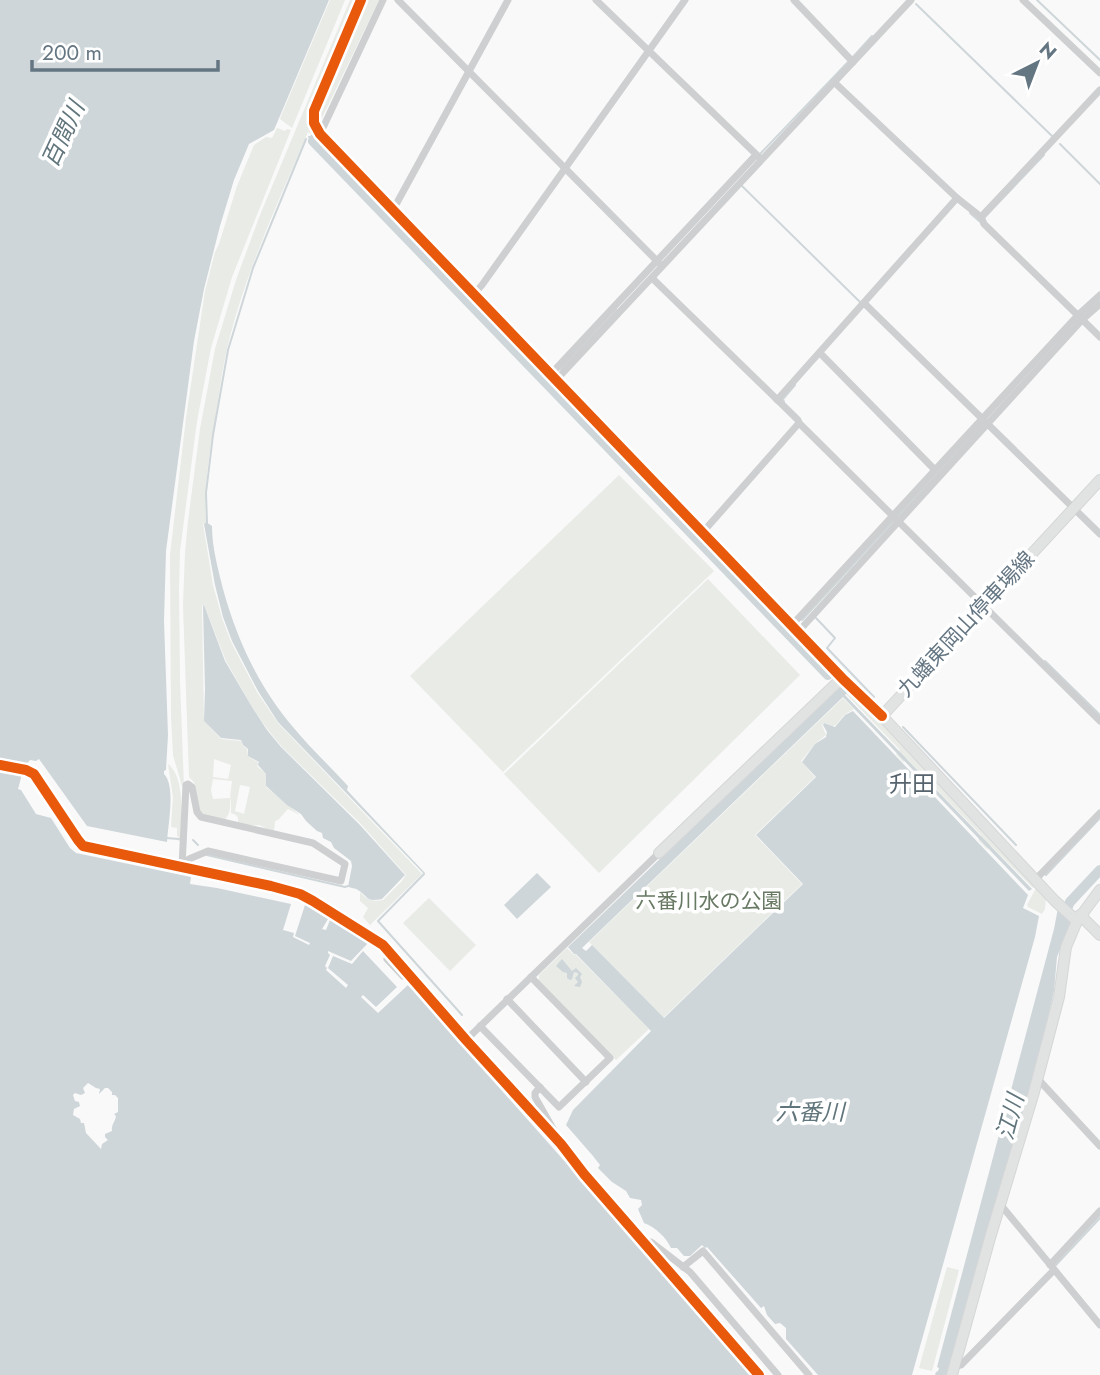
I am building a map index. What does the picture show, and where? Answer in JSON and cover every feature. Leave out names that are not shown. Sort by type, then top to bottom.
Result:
[{"type":"street","points":[[361,0],[314,111],[314,123],[320,134],[881,716]]},
{"type":"street","points":[[320,134],[383,0]]},
{"type":"street","points":[[398,0],[660,264]]},
{"type":"street","points":[[393,210],[508,0]]},
{"type":"street","points":[[596,0],[650,48],[759,157]]},
{"type":"street","points":[[474,294],[685,0]]},
{"type":"street","points":[[794,0],[851,60]]},
{"type":"street","points":[[553,377],[759,157],[834,82],[851,60],[911,0]]},
{"type":"street","points":[[1023,0],[1100,73]]},
{"type":"street","points":[[834,82],[982,219],[984,225],[1100,337]]},
{"type":"street","points":[[982,219],[1100,90]]},
{"type":"street","points":[[777,400],[866,304],[957,198]]},
{"type":"street","points":[[553,377],[652,278],[660,264]]},
{"type":"street","points":[[652,278],[1100,720]]},
{"type":"street","points":[[795,629],[1100,295]]},
{"type":"street","points":[[866,304],[1100,534]]},
{"type":"street","points":[[1080,318],[1100,304]]},
{"type":"street","points":[[821,354],[935,470]]},
{"type":"street","points":[[896,518],[935,470],[985,421]]},
{"type":"street","points":[[703,532],[801,425]]},
{"type":"street","name":"九蟠東岡山停車場線","points":[[1100,480],[881,716],[1059,905],[1100,936]]},
{"type":"street","points":[[466,1040],[842,678]]},
{"type":"street","points":[[0,765],[26,770],[37,776],[83,846],[300,894],[383,945],[561,1144],[759,1375]]},
{"type":"street","points":[[188,784],[192,787],[197,812],[201,817],[313,844],[345,864],[341,881],[208,851],[182,866],[188,784]]},
{"type":"street","points":[[1036,879],[1100,813]]},
{"type":"street","points":[[953,1370],[1059,998],[1066,947],[1076,917],[1100,890]]},
{"type":"street","points":[[387,959],[403,976],[408,972]]},
{"type":"street","points":[[480,1026],[559,1107],[586,1082],[610,1058],[531,977]]},
{"type":"street","points":[[507,999],[586,1082]]},
{"type":"street","points":[[1037,1078],[1100,1146]]},
{"type":"street","points":[[540,1087],[535,1097],[561,1144]]},
{"type":"street","points":[[1000,1204],[1100,1325]]},
{"type":"street","points":[[953,1370],[961,1365],[1052,1267],[1100,1211]]},
{"type":"street","points":[[644,1242],[651,1242],[690,1272],[778,1375]]},
{"type":"street","points":[[684,1267],[703,1251],[809,1375]]},
{"type":"green space","points":[[330,0],[345,0],[292,128],[280,119]]},
{"type":"green space","points":[[350,0],[357,0],[312,105],[310,119],[314,136],[308,132],[284,187],[261,243],[232,329],[211,446],[206,484],[206,522],[203,524],[213,585],[222,618],[231,642],[257,692],[278,723],[422,874],[370,925],[363,917],[368,908],[360,901],[360,892],[370,900],[383,900],[406,875],[361,824],[268,730],[226,661],[204,605],[204,721],[221,739],[241,741],[248,756],[259,763],[257,766],[266,774],[266,787],[300,815],[288,809],[275,821],[274,832],[259,825],[238,824],[238,818],[231,813],[231,796],[229,812],[224,820],[201,815],[194,782],[189,777],[183,605],[188,521],[200,429],[215,349],[260,215]],"holes":[[[214,759],[231,765],[228,779],[213,777]],[[213,779],[232,781],[230,798],[213,799]],[[240,785],[250,787],[244,814],[235,811]]]},
{"type":"green space","points":[[364,0],[379,0],[319,120],[319,107]]},
{"type":"green space","points":[[277,128],[291,130],[232,277],[211,348],[197,421],[180,551],[180,681],[184,788],[173,755],[170,555],[186,418],[205,291],[215,252],[254,145],[266,137],[272,138]]},
{"type":"green space","points":[[619,475],[714,571],[503,772],[410,676]]},
{"type":"green space","points":[[708,579],[800,675],[599,873],[504,774]]},
{"type":"green space","points":[[850,690],[1037,884],[1033,888],[991,846],[987,849],[978,840],[981,835],[907,759],[903,762],[896,754],[900,750],[846,694]]},
{"type":"green space","name":"六番川水の公園","points":[[843,698],[854,709],[844,715],[836,725],[824,723],[822,725],[826,735],[801,761],[815,777],[755,835],[802,884],[663,1018],[589,942]]},
{"type":"green space","points":[[168,764],[174,770],[180,789],[180,841],[177,828],[171,827],[173,797]]},
{"type":"green space","points":[[1036,888],[1046,899],[1042,914],[1027,905]]},
{"type":"green space","points":[[429,898],[476,945],[450,971],[403,923]]},
{"type":"green space","points":[[567,948],[649,1029],[616,1060],[539,982],[539,975]]},
{"type":"green space","points":[[947,1267],[959,1270],[932,1371],[919,1368]]},
{"type":"water","name":"百間川","points":[[0,0],[329,0],[274,130],[249,144],[234,180],[204,289],[194,341],[166,551],[164,621],[168,735],[164,774],[170,787],[167,842],[87,826],[39,759],[30,760],[24,767],[18,789],[36,814],[51,818],[76,853],[191,877],[190,884],[291,904],[283,930],[294,933],[293,937],[309,945],[310,943],[295,936],[305,905],[328,919],[322,929],[326,930],[330,920],[347,931],[349,929],[368,943],[351,961],[328,951],[330,955],[326,970],[346,988],[348,985],[328,968],[333,956],[352,964],[363,951],[397,987],[376,1007],[363,995],[361,997],[378,1013],[408,985],[750,1375],[0,1375]],"holes":[[[88,1083],[100,1089],[99,1094],[108,1088],[112,1095],[118,1098],[118,1112],[114,1114],[116,1116],[112,1131],[105,1134],[108,1140],[102,1144],[101,1149],[86,1133],[84,1123],[73,1115],[74,1109],[80,1106],[73,1095],[85,1093],[83,1088]]]},
{"type":"water","points":[[206,522],[212,526],[217,566],[235,626],[250,662],[270,696],[300,735],[348,786],[347,790],[424,874],[278,722],[258,691],[232,641],[223,617],[204,524]]},
{"type":"water","points":[[204,605],[225,661],[267,730],[405,875],[382,899],[370,899],[357,889],[348,887],[351,861],[323,838],[322,833],[301,814],[266,786],[266,774],[258,765],[259,762],[248,756],[248,749],[241,740],[221,738],[204,721]]},
{"type":"water","name":"六番川","points":[[840,686],[848,692],[845,695],[1032,889],[1029,891],[843,697],[582,948],[586,951],[592,945],[664,1018],[803,884],[756,835],[816,777],[802,762],[815,744],[826,737],[824,723],[835,727],[845,715],[853,711],[1028,895],[1023,908],[1039,916],[1035,937],[912,1375],[818,1375],[786,1339],[786,1328],[780,1323],[775,1324],[767,1315],[764,1306],[761,1308],[707,1247],[702,1245],[690,1256],[684,1256],[677,1248],[671,1248],[656,1230],[644,1223],[638,1209],[642,1205],[641,1200],[630,1198],[626,1191],[598,1168],[600,1165],[566,1125],[573,1110],[651,1031],[568,947]]},
{"type":"water","points":[[537,873],[551,887],[517,919],[504,905]]},
{"type":"water","points":[[1058,908],[1071,921],[1057,957],[1054,991],[1039,1057],[953,1357],[947,1375],[935,1375],[939,1368],[937,1367]]},
{"type":"water","points":[[562,959],[572,971],[576,968],[582,974],[580,987],[574,986],[578,982],[575,978],[578,973],[574,972],[570,980],[567,973],[556,966]]},
{"type":"waterway","points":[[1037,0],[1100,60]]},
{"type":"waterway","points":[[916,4],[1052,136]]},
{"type":"waterway","points":[[852,58],[872,36]]},
{"type":"waterway","points":[[760,154],[848,62]]},
{"type":"waterway","points":[[309,137],[314,138]]},
{"type":"waterway","points":[[207,523],[206,493],[213,435],[228,350],[253,268],[306,139]]},
{"type":"waterway","points":[[314,139],[313,141],[828,675]]},
{"type":"waterway","points":[[1060,144],[1100,184]]},
{"type":"waterway","points":[[983,219],[1044,155]]},
{"type":"waterway","points":[[742,186],[860,302]]},
{"type":"waterway","points":[[970,213],[979,221]]},
{"type":"waterway","points":[[561,369],[617,310]]},
{"type":"waterway","points":[[784,402],[783,399],[795,385]]},
{"type":"waterway","points":[[898,516],[982,425]]},
{"type":"waterway","points":[[802,620],[894,520]]},
{"type":"waterway","points":[[816,618],[835,638],[827,648],[874,697]]},
{"type":"waterway","points":[[1045,661],[1100,715]]},
{"type":"waterway","points":[[903,727],[1016,845]]},
{"type":"waterway","points":[[1045,874],[1099,819]]},
{"type":"waterway","points":[[166,838],[179,839]]},
{"type":"waterway","points":[[193,840],[198,845]]},
{"type":"waterway","points":[[207,855],[348,886]]},
{"type":"waterway","name":"江川","points":[[1063,917],[1070,902],[1100,870]]},
{"type":"waterway","points":[[424,874],[378,921],[462,1015]]},
{"type":"waterway","points":[[1055,1266],[1100,1218]]},
{"type":"cycle path","points":[[361,0],[314,111],[314,123],[320,134],[842,678],[882,716]]},
{"type":"cycle path","points":[[0,765],[34,774],[83,846],[300,894],[383,945],[561,1144],[759,1375]]},
{"type":"district","name":"升田","points":[[912,784]]}]
